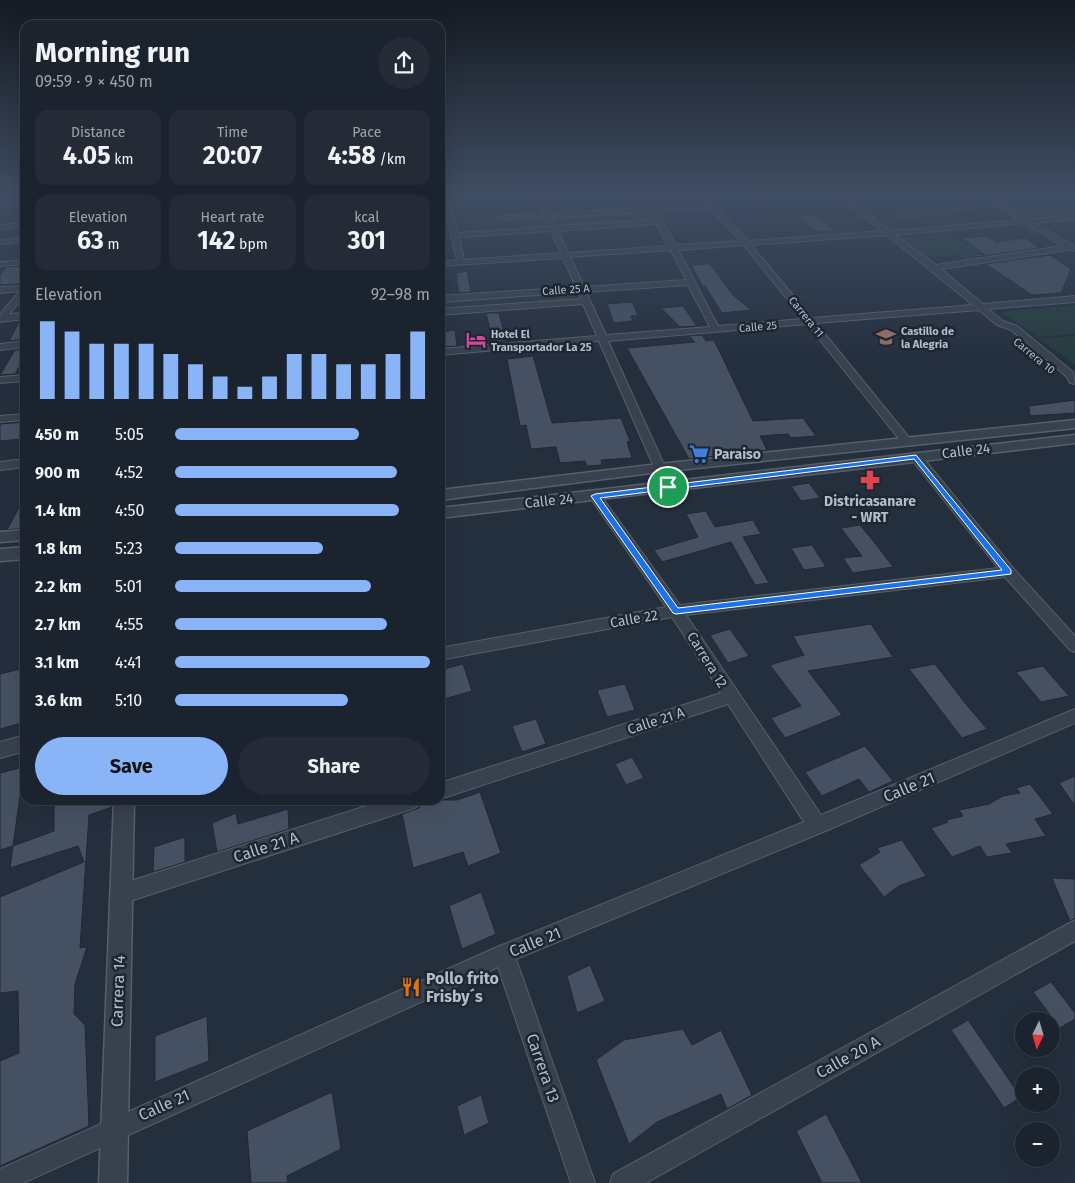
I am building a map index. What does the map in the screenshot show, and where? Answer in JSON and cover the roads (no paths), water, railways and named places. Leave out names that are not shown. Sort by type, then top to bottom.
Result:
[{"type":"street","points":[[458,250],[461,262]]},
{"type":"street","points":[[563,250],[668,487]]},
{"type":"street","points":[[445,264],[643,250]]},
{"type":"street","points":[[674,250],[716,330]]},
{"type":"street","name":"Carrera 11","points":[[752,250],[907,442]]},
{"type":"street","name":"Carrera 10","points":[[912,250],[1000,323],[1002,329],[1058,375],[1075,382]]},
{"type":"street","points":[[934,268],[1064,250]]},
{"type":"street","points":[[0,264],[20,262]]},
{"type":"street","name":"Calle 25 A","points":[[445,299],[691,282]]},
{"type":"street","points":[[0,290],[20,289]]},
{"type":"street","points":[[1,318],[20,295]]},
{"type":"street","name":"Calle 25","points":[[445,352],[982,309],[1075,299]]},
{"type":"street","name":"Calle 25 A","points":[[445,312],[585,301]]},
{"type":"street","points":[[1,318],[20,316]]},
{"type":"street","points":[[0,346],[20,344]]},
{"type":"street","points":[[0,380],[20,378]]},
{"type":"street","points":[[0,419],[20,417]]},
{"type":"street","name":"Calle 24","points":[[445,495],[659,468],[1075,424]]},
{"type":"street","name":"Calle 24","points":[[445,512],[1075,439]]},
{"type":"street","points":[[916,457],[1008,572],[1069,630],[1075,646]]},
{"type":"street","points":[[0,466],[20,464]]},
{"type":"street","name":"Carrera 12","points":[[595,496],[676,611],[730,697],[817,826]]},
{"type":"street","points":[[0,537],[20,535]]},
{"type":"street","points":[[0,555],[20,553]]},
{"type":"street","name":"Calle 22","points":[[445,653],[676,611],[1008,572]]},
{"type":"street","name":"Calle 21 A","points":[[445,789],[730,697]]},
{"type":"street","name":"Calle 21","points":[[0,1181],[114,1128],[504,954],[817,826],[1075,716]]},
{"type":"street","points":[[0,750],[20,744]]},
{"type":"street","name":"Carrera 14","points":[[113,1183],[124,805]]},
{"type":"street","name":"Calle 21 A","points":[[121,894],[397,805]]},
{"type":"street","name":"Calle 20 A","points":[[622,1183],[1075,930]]},
{"type":"street","name":"Carrera 13","points":[[504,954],[583,1183]]},
{"type":"place","name":"Castillo de la Alegria","points":[[886,337]]},
{"type":"place","name":"Hotel El Transportador La 25","points":[[476,340]]},
{"type":"place","name":"Paraiso","points":[[699,454]]},
{"type":"place","name":"Districasanare - WRT","points":[[870,480]]},
{"type":"place","name":"Pollo frito Frisby´s","points":[[411,987]]}]
